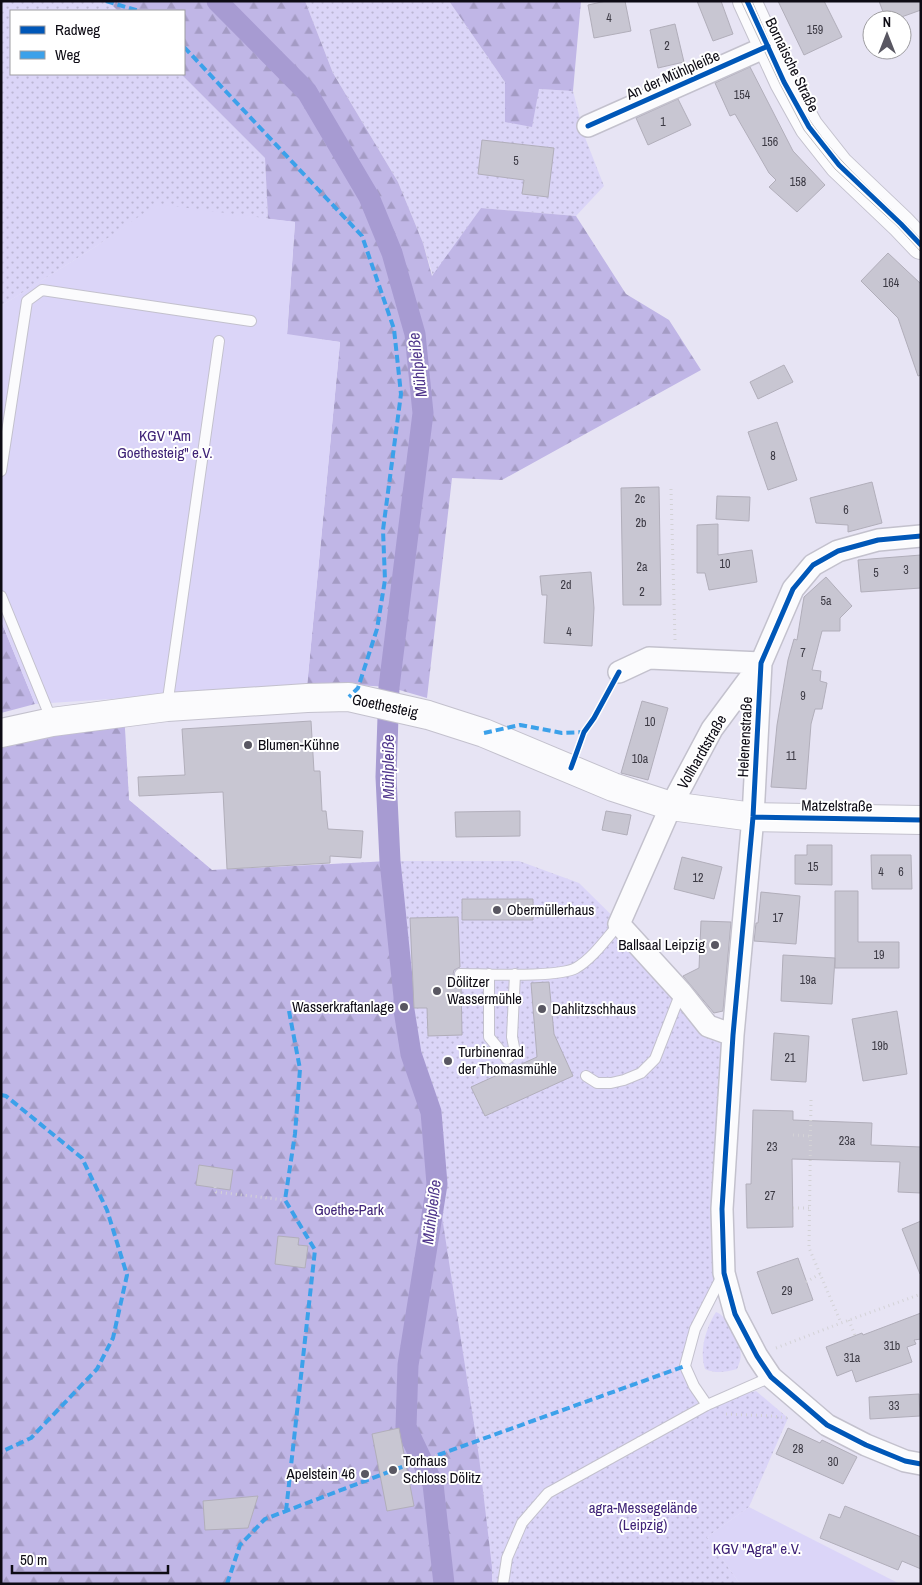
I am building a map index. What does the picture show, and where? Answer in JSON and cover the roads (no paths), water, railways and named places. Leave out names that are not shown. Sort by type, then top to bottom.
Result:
[{"type":"main road","name":"Bornaische Straße","points":[[746,1],[784,82],[809,127],[839,165],[921,245]]},
{"type":"main road","name":"Goethesteig","points":[[1,733],[52,722],[167,707],[307,698],[349,698],[428,715],[484,733],[613,787],[671,806],[753,817]]},
{"type":"main road","name":"Matzelstraße","points":[[753,817],[921,820]]},
{"type":"street","name":"An der Mühlpleiße","points":[[588,126],[768,46]]},
{"type":"street","name":"Helenenstraße","points":[[724,1273],[722,1209],[733,1035],[753,817],[761,663],[793,589],[813,565],[838,551],[878,540],[921,536]]},
{"type":"street","points":[[619,672],[649,658],[761,663]]},
{"type":"street","name":"Vollhardtstraße","points":[[619,924],[671,806],[712,729],[761,663]]},
{"type":"street","points":[[619,924],[681,992],[708,1026],[733,1035]]},
{"type":"street","points":[[724,1273],[735,1314],[757,1356],[771,1377],[827,1425],[866,1445],[905,1461],[921,1464]]},
{"type":"lane","points":[[1,471],[27,301],[42,290],[251,321]]},
{"type":"lane","points":[[167,707],[219,341]]},
{"type":"lane","points":[[1,596],[52,722]]},
{"type":"lane","points":[[460,974],[556,973],[575,968],[593,954],[619,924]]},
{"type":"lane","points":[[489,974],[489,1038],[507,1059],[515,1052],[512,1038],[515,974]]},
{"type":"lane","points":[[586,1076],[596,1083],[611,1083],[641,1073],[655,1059],[681,992]]},
{"type":"lane","points":[[707,1404],[694,1386],[685,1366],[695,1328],[724,1273]]},
{"type":"lane","points":[[503,1584],[507,1558],[522,1523],[548,1493],[707,1404],[771,1377]]},
{"type":"waterway","name":"Mühlpleiße","points":[[217,1],[307,92],[369,197],[392,253],[415,334],[423,413],[389,687],[386,777],[390,861],[404,1010],[411,1054],[431,1112],[437,1184],[408,1365],[406,1427],[433,1484],[444,1584]]},
{"type":"tram line","points":[[741,1],[804,130],[835,169],[897,226],[921,252]]},
{"type":"tram line","points":[[752,1],[779,65],[803,111],[837,156],[921,239]]},
{"type":"place","name":"Blumen-Kühne","points":[[248,745]]},
{"type":"place","name":"Obermüllerhaus","points":[[497,910]]},
{"type":"place","name":"Ballsaal Leipzig","points":[[715,945]]},
{"type":"place","name":"Dölitzer Wassermühle","points":[[437,991]]},
{"type":"place","name":"Wasserkraftanlage","points":[[404,1007]]},
{"type":"place","name":"Dahlitzschhaus","points":[[542,1009]]},
{"type":"place","name":"Turbinenrad der Thomasmühle","points":[[448,1061]]},
{"type":"place","name":"Torhaus Schloss Dölitz","points":[[393,1470]]},
{"type":"place","name":"Apelstein 46","points":[[365,1474]]},
{"type":"park label","name":"KGV \"Am Goethesteig\" e.V.","points":[[165,444]]},
{"type":"park label","name":"Goethe-Park","points":[[349,1210]]},
{"type":"park label","name":"agra-Messegelände (Leipzig)","points":[[643,1516]]},
{"type":"park label","name":"KGV \"Agra\" e.V.","points":[[757,1549]]}]
